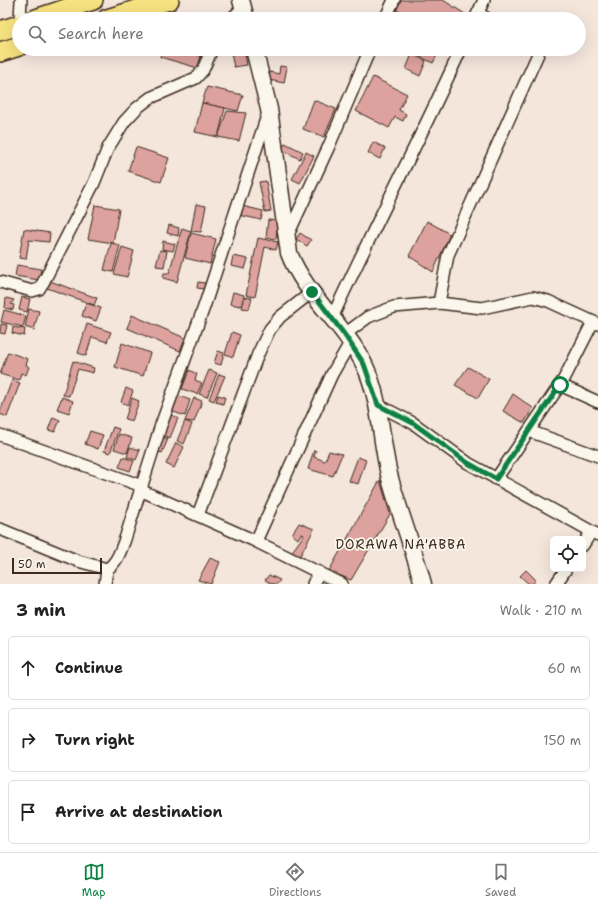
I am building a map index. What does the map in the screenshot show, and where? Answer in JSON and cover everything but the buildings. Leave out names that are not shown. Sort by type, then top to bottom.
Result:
[{"type":"highway","points":[[57,12],[93,0]]},
{"type":"highway","points":[[130,12],[169,0]]},
{"type":"highway","points":[[0,31],[12,27]]},
{"type":"highway","points":[[0,52],[12,48]]},
{"type":"main road","points":[[256,56],[269,109],[289,253],[293,263],[312,292],[347,338],[364,364],[378,405],[391,481],[423,584]]},
{"type":"street","points":[[20,0],[20,12]]},
{"type":"street","points":[[388,12],[394,0]]},
{"type":"street","points":[[478,12],[484,0]]},
{"type":"street","points":[[0,282],[32,291],[39,289],[94,183],[108,148],[124,122],[136,108],[150,98],[196,78],[203,70],[209,56]]},
{"type":"street","points":[[287,236],[329,146],[367,56]]},
{"type":"street","points":[[332,318],[458,56]]},
{"type":"street","points":[[439,303],[448,256],[537,56]]},
{"type":"street","points":[[105,584],[107,570],[111,567],[118,556],[161,425],[204,307],[269,109]]},
{"type":"street","points":[[198,515],[258,354],[270,329],[280,317],[312,292]]},
{"type":"street","points":[[256,541],[347,338],[368,317],[394,307],[439,303],[482,308],[533,297],[548,301],[596,323],[560,385],[496,479]]},
{"type":"street","points":[[560,385],[598,402]]},
{"type":"street","points":[[378,405],[413,423],[468,463],[595,534],[586,542]]},
{"type":"street","points":[[528,431],[598,456]]},
{"type":"street","points":[[0,435],[141,488],[256,541],[342,584]]},
{"type":"street","points":[[0,528],[78,561],[107,570]]},
{"type":"street","points":[[313,584],[319,572]]},
{"type":"street","points":[[556,584],[564,572]]},
{"type":"district","name":"DORAWA NA'ABBA","points":[[401,544]]},
{"type":"route","points":[[312,292],[344,334],[364,364],[378,405],[413,423],[468,463],[496,479],[560,385]]}]
